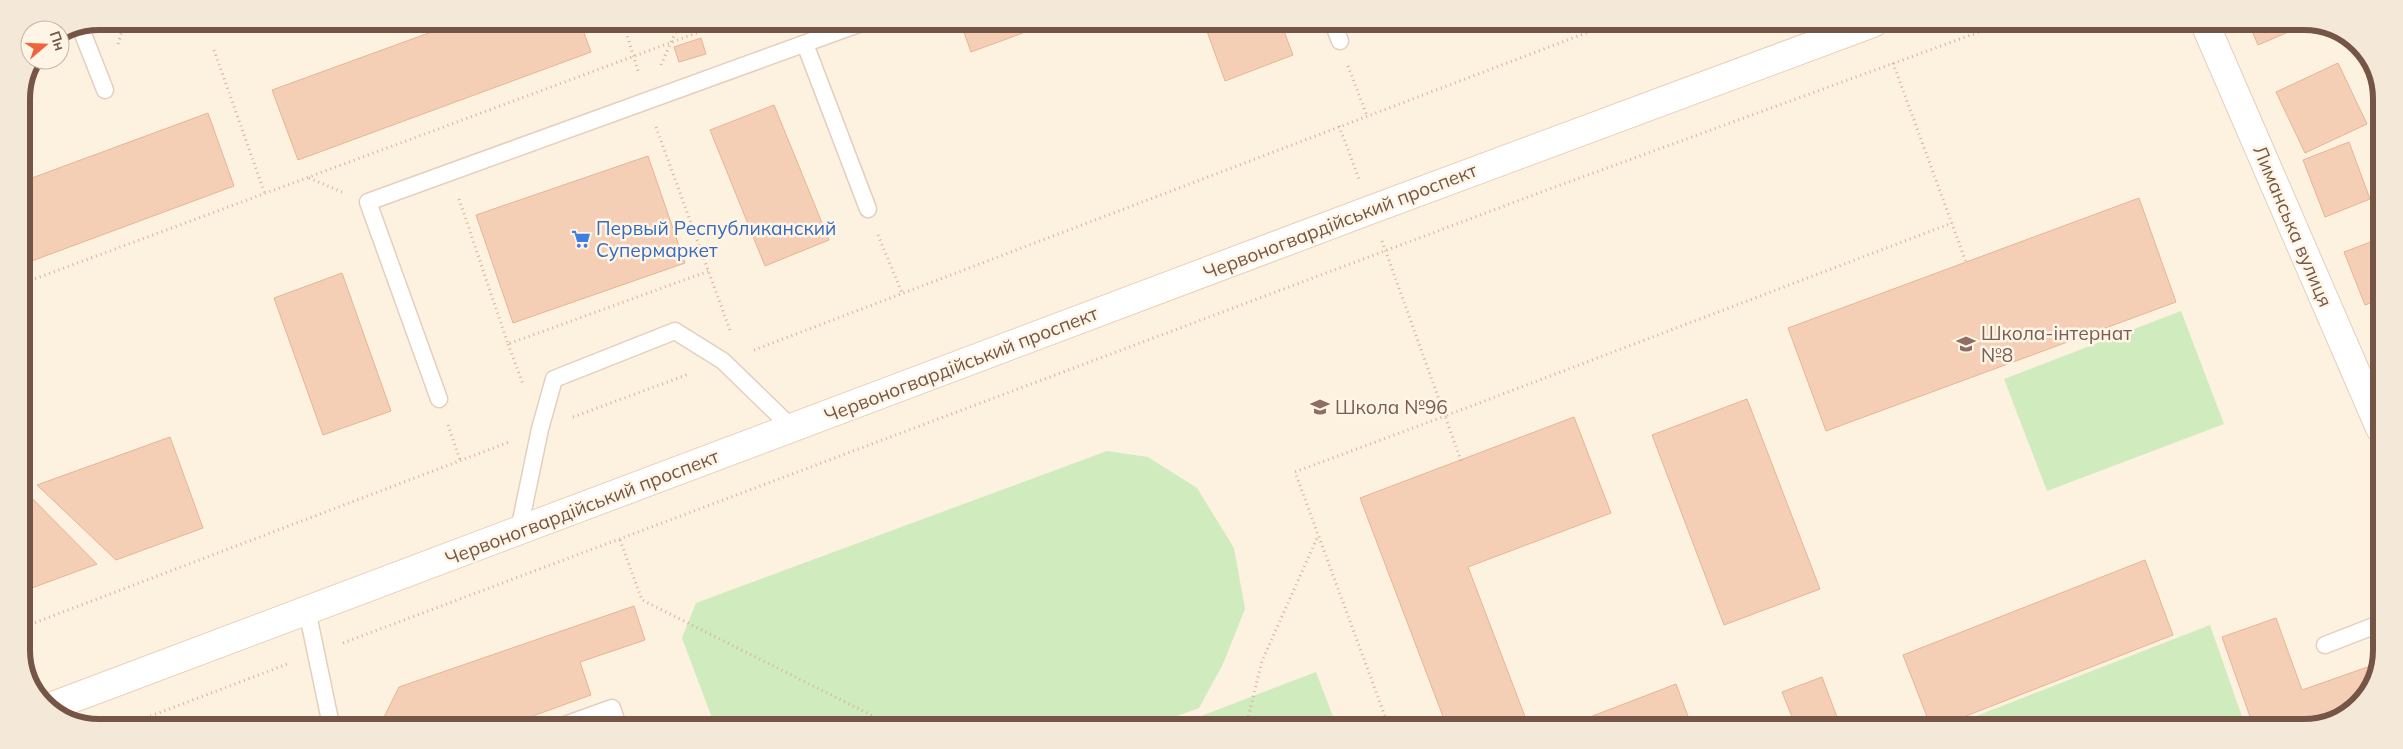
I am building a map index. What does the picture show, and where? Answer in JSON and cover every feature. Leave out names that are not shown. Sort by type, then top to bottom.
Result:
[{"type":"main road","name":"Червоногвардійський проспект","points":[[57,704],[1370,210],[1854,30]]},
{"type":"main road","name":"Лиманська вулиця","points":[[2208,30],[2373,412]]},
{"type":"lane","points":[[439,399],[368,202],[843,30]]},
{"type":"lane","points":[[1336,30],[1340,42]]},
{"type":"lane","points":[[82,32],[105,90]]},
{"type":"lane","points":[[805,44],[868,209]]},
{"type":"lane","points":[[519,530],[540,430],[554,378],[675,331],[723,361],[792,428]]},
{"type":"lane","points":[[308,610],[330,719]]},
{"type":"lane","points":[[2325,645],[2373,626]]},
{"type":"lane","points":[[581,719],[612,708],[616,719]]},
{"type":"path","points":[[626,30],[646,101],[740,356]]},
{"type":"path","points":[[646,101],[676,30]]},
{"type":"path","points":[[30,281],[704,30]]},
{"type":"path","points":[[30,625],[1593,30]]},
{"type":"path","points":[[143,719],[1386,252],[1985,30]]},
{"type":"path","points":[[1340,42],[1366,116]]},
{"type":"path","points":[[214,50],[265,194]]},
{"type":"path","points":[[1894,63],[1966,262]]},
{"type":"path","points":[[1339,126],[1461,461]]},
{"type":"path","points":[[450,172],[508,344],[708,270]]},
{"type":"path","points":[[308,178],[368,202]]},
{"type":"path","points":[[868,209],[902,293]]},
{"type":"path","points":[[1386,719],[1295,472],[1952,223]]},
{"type":"path","points":[[439,399],[460,460]]},
{"type":"path","points":[[1248,719],[1262,661],[1318,536]]},
{"type":"path","points":[[620,540],[642,600],[879,719]]},
{"type":"green space","points":[[2181,311],[2224,424],[2047,491],[2004,379]]},
{"type":"green space","points":[[1107,451],[1148,457],[1197,488],[1234,548],[1245,609],[1223,664],[1199,708],[1169,719],[712,719],[682,638],[696,603]]},
{"type":"green space","points":[[2210,625],[2243,719],[1969,719]]},
{"type":"green space","points":[[1316,672],[1334,719],[1193,719]]},
{"type":"building","points":[[437,30],[583,30],[591,52],[298,160],[272,90]]},
{"type":"building","points":[[963,30],[1022,30],[1023,33],[971,52]]},
{"type":"building","points":[[1207,30],[1284,30],[1293,55],[1225,81]]},
{"type":"building","points":[[2252,30],[2293,30],[2258,45]]},
{"type":"building","points":[[701,38],[706,54],[679,62],[674,47]]},
{"type":"building","points":[[2338,63],[2367,124],[2305,153],[2276,92]]},
{"type":"building","points":[[774,105],[829,240],[765,266],[710,130]]},
{"type":"building","points":[[208,113],[234,186],[30,262],[30,179]]},
{"type":"building","points":[[2349,142],[2370,199],[2325,217],[2303,160]]},
{"type":"building","name":"Первый Республиканский Супермаркет","points":[[648,156],[685,263],[513,323],[476,215]]},
{"type":"building","points":[[2139,198],[2176,302],[1826,431],[1788,328]]},
{"type":"building","points":[[2373,241],[2373,302],[2365,305],[2344,252]]},
{"type":"building","points":[[342,273],[391,411],[323,435],[274,298]]},
{"type":"building","points":[[1747,399],[1820,589],[1724,625],[1652,435]]},
{"type":"building","points":[[1574,417],[1611,513],[1468,567],[1526,719],[1444,719],[1360,498]]},
{"type":"building","points":[[170,437],[203,528],[116,560],[37,485]]},
{"type":"building","points":[[30,496],[97,564],[30,589]]},
{"type":"building","points":[[2145,560],[2173,635],[1958,719],[1928,719],[1903,655]]},
{"type":"building","points":[[634,606],[645,640],[580,662],[591,695],[524,719],[383,719],[399,687]]},
{"type":"building","points":[[2276,618],[2302,690],[2371,666],[2371,668],[2366,681],[2356,696],[2335,712],[2318,718],[2251,719],[2222,637]]},
{"type":"building","points":[[1822,677],[1837,717],[1831,719],[1793,719],[1782,692]]},
{"type":"building","points":[[1676,684],[1689,719],[1585,719]]},
{"type":"place","name":"Первый Республиканский Супермаркет","points":[[581,239]]},
{"type":"place","name":"Школа-інтернат №8","points":[[1966,344]]},
{"type":"place","name":"Школа №96","points":[[1320,407]]}]
